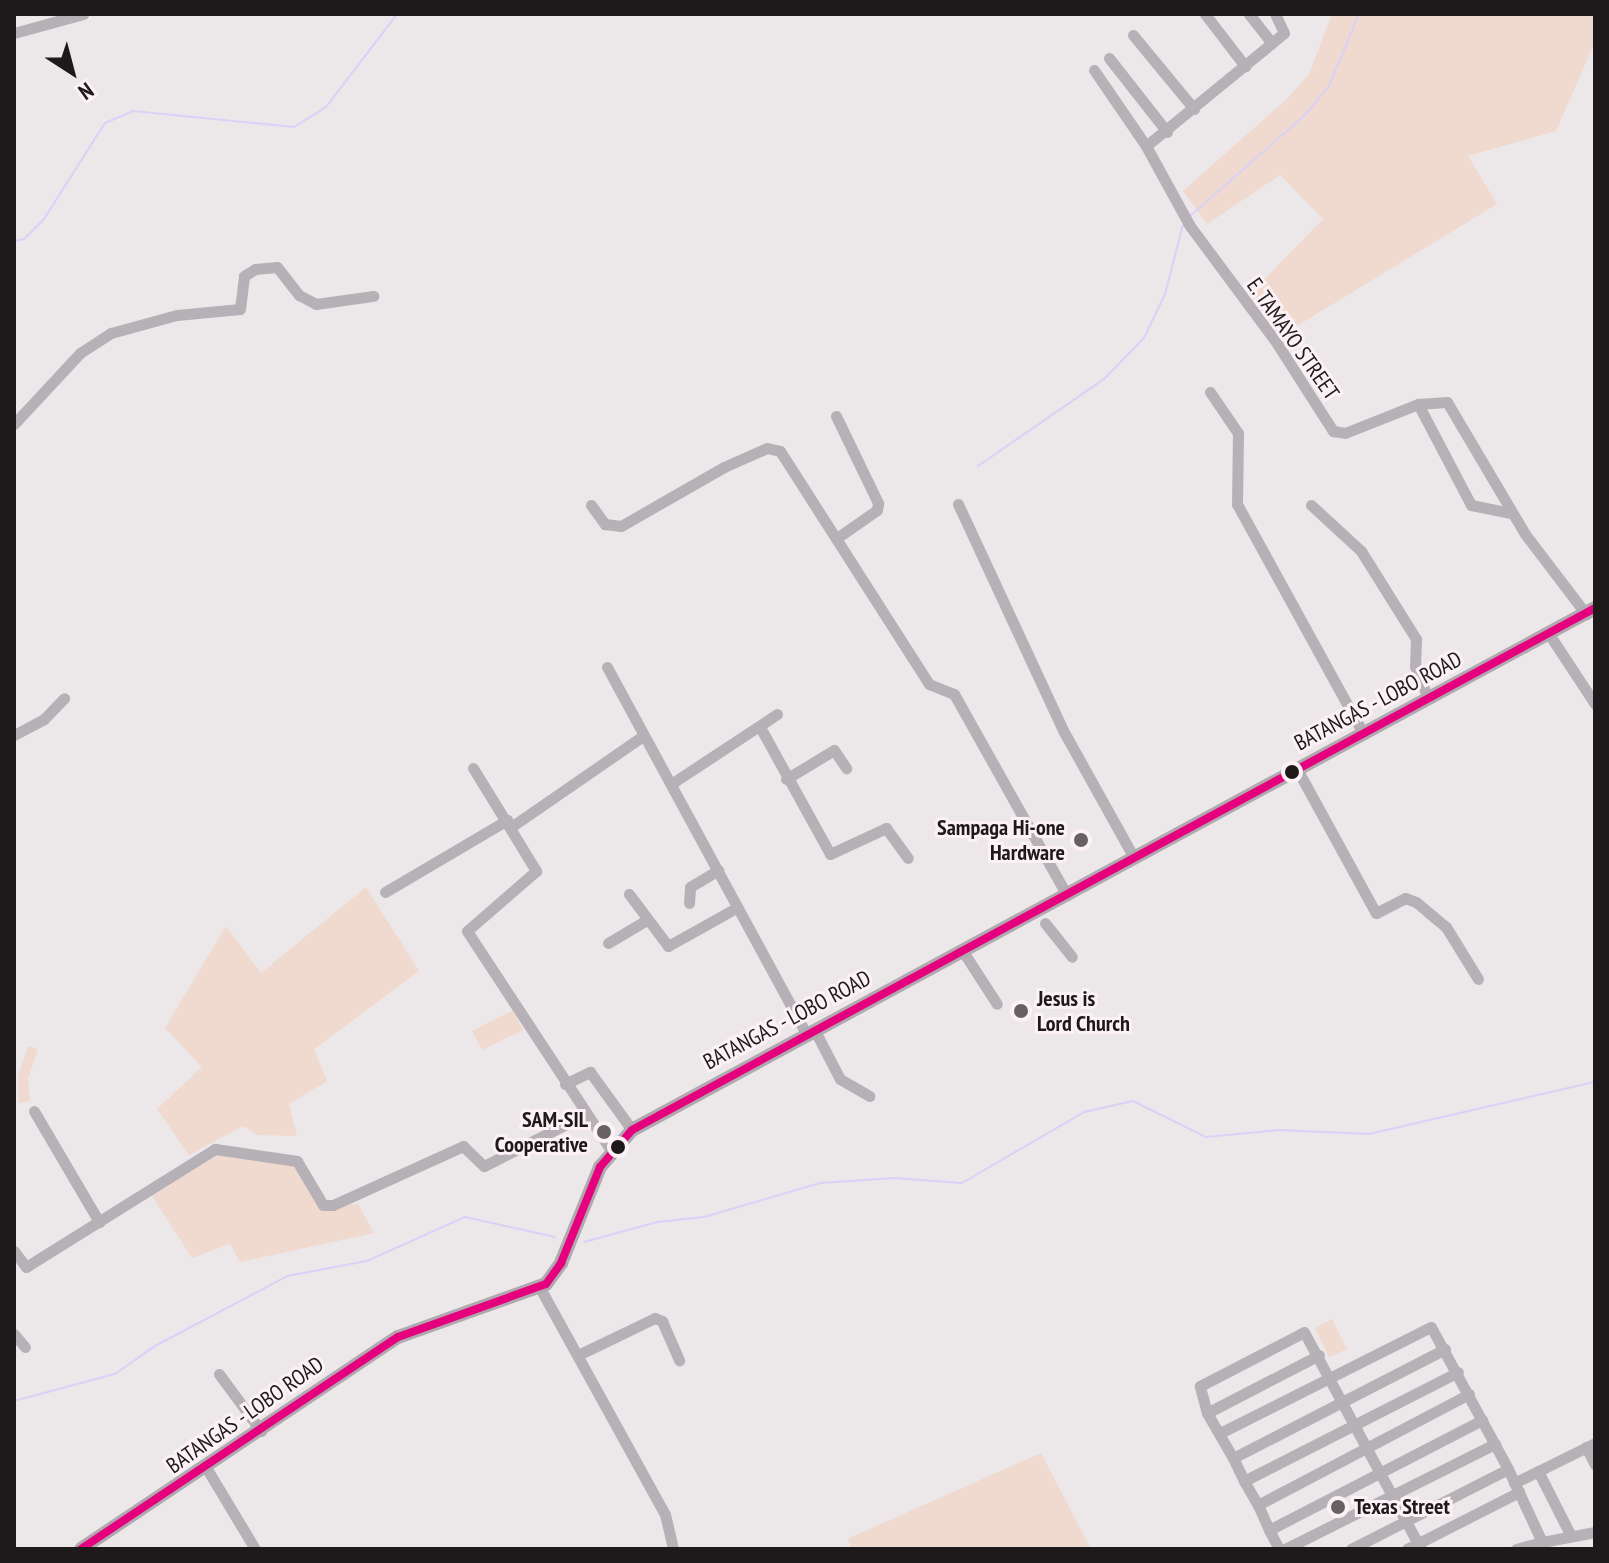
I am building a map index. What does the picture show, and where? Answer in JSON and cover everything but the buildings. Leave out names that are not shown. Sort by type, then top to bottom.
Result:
[{"type":"main road","name":"BATANGAS - LOBO ROAD","points":[[81,1549],[207,1469],[398,1337],[540,1288],[558,1270],[610,1149],[632,1130],[962,950],[1042,917],[1067,895],[1590,611]]},
{"type":"street","points":[[14,33],[83,14]]},
{"type":"street","points":[[1205,14],[1245,66]]},
{"type":"street","points":[[1249,14],[1272,43]]},
{"type":"street","points":[[1094,70],[1146,146],[1167,132],[1285,31],[1275,14]]},
{"type":"street","points":[[1133,35],[1194,109]]},
{"type":"street","points":[[1109,58],[1167,132]]},
{"type":"street","name":"E. TAMAYO STREET","points":[[1146,146],[1173,198],[1333,431],[1345,433],[1418,404]]},
{"type":"street","points":[[14,424],[80,353],[111,333],[177,315],[240,309],[244,276],[255,269],[277,267],[299,295],[316,304],[373,296]]},
{"type":"street","points":[[1210,392],[1238,433],[1237,504],[1363,733]]},
{"type":"street","points":[[1511,513],[1471,505],[1418,404],[1447,402],[1511,513],[1590,611]]},
{"type":"street","points":[[836,416],[878,503],[837,538]]},
{"type":"street","points":[[591,505],[605,524],[621,526],[724,467],[773,448],[837,538],[929,684],[954,694],[1067,895]]},
{"type":"street","points":[[958,504],[1064,732],[1134,858]]},
{"type":"street","points":[[1311,505],[1361,551],[1416,639],[1415,666],[1428,699]]},
{"type":"street","points":[[1549,634],[1595,704]]},
{"type":"street","points":[[607,667],[736,908],[810,1031],[840,1079],[870,1096]]},
{"type":"street","points":[[14,735],[44,719],[64,698]]},
{"type":"street","points":[[671,784],[777,714]]},
{"type":"street","points":[[760,727],[830,854],[886,828],[908,858]]},
{"type":"street","points":[[385,892],[509,823],[643,736]]},
{"type":"street","points":[[786,779],[834,750],[846,768]]},
{"type":"street","points":[[473,768],[536,871],[467,931],[584,1115],[610,1149]]},
{"type":"street","points":[[1297,769],[1376,913],[1405,898],[1416,902],[1446,927],[1478,979]]},
{"type":"street","points":[[689,903],[690,887],[718,870]]},
{"type":"street","points":[[629,894],[645,921],[668,946],[736,908]]},
{"type":"street","points":[[1042,917],[1072,957]]},
{"type":"street","points":[[608,943],[645,921]]},
{"type":"street","points":[[962,950],[997,1004]]},
{"type":"street","points":[[565,1084],[590,1072],[632,1130]]},
{"type":"street","points":[[34,1111],[99,1222]]},
{"type":"street","points":[[14,1275],[215,1149],[297,1161],[323,1205],[333,1205],[463,1146],[484,1166],[584,1115]]},
{"type":"street","points":[[14,1251],[26,1267]]},
{"type":"street","points":[[540,1288],[665,1514],[673,1549]]},
{"type":"street","points":[[578,1355],[655,1318],[662,1321],[679,1360]]},
{"type":"street","points":[[1220,1433],[1426,1327],[1435,1329],[1542,1542]]},
{"type":"street","points":[[1279,1549],[1207,1413],[1200,1386],[1299,1333],[1308,1336],[1332,1378],[1419,1546]]},
{"type":"street","points":[[14,1334],[25,1347]]},
{"type":"street","points":[[1233,1458],[1445,1349]]},
{"type":"street","points":[[1207,1413],[1319,1355]]},
{"type":"street","points":[[1244,1481],[1458,1372]]},
{"type":"street","points":[[219,1374],[261,1431]]},
{"type":"street","points":[[1258,1505],[1469,1394]]},
{"type":"street","points":[[1269,1530],[1482,1420]]},
{"type":"street","points":[[1285,1549],[1495,1444]]},
{"type":"street","points":[[1407,1549],[1419,1546],[1538,1471],[1590,1445],[1595,1465]]},
{"type":"street","points":[[207,1469],[255,1549]]},
{"type":"street","points":[[1351,1549],[1405,1518],[1508,1469]]},
{"type":"street","points":[[1538,1471],[1571,1536]]},
{"type":"street","points":[[1516,1549],[1595,1532]]},
{"type":"shaded area","points":[[1332,14],[1595,14],[1595,42],[1556,131],[1468,156],[1497,204],[1287,332],[1252,292],[1323,219],[1280,175],[1207,224],[1183,191],[1289,97],[1309,74]]},
{"type":"shaded area","points":[[366,887],[419,971],[314,1049],[327,1081],[289,1104],[297,1136],[257,1135],[243,1126],[189,1155],[157,1109],[202,1067],[165,1028],[226,926],[261,973]]},
{"type":"shaded area","points":[[513,1010],[523,1030],[482,1050],[472,1031]]},
{"type":"shaded area","points":[[28,1046],[38,1049],[28,1079],[30,1101],[19,1103],[18,1076]]},
{"type":"shaded area","points":[[219,1150],[296,1161],[323,1206],[358,1204],[374,1233],[240,1262],[230,1244],[192,1258],[152,1196]]},
{"type":"shaded area","points":[[1332,1319],[1347,1349],[1329,1357],[1315,1328]]},
{"type":"shaded area","points":[[1041,1453],[1091,1549],[853,1549],[847,1539]]},
{"type":"waterway","points":[[14,241],[24,239],[44,219],[105,123],[133,111],[294,127],[326,107],[397,14]]},
{"type":"waterway","points":[[1190,216],[1306,114],[1329,86],[1359,14]]},
{"type":"waterway","points":[[978,466],[1104,379],[1144,338],[1165,294],[1183,225]]},
{"type":"waterway","points":[[584,1242],[657,1222],[704,1217],[820,1183],[894,1178],[962,1183],[1084,1112],[1133,1101],[1206,1137],[1279,1130],[1369,1134],[1595,1082]]},
{"type":"waterway","points":[[14,1401],[115,1374],[155,1346],[287,1276],[367,1261],[465,1217],[555,1237]]},
{"type":"transit line","points":[[81,1549],[398,1337],[546,1284],[561,1263],[600,1167],[632,1130],[1595,608]]},
{"type":"place","name":"Sampaga Hi-one Hardware","points":[[1081,840]]},
{"type":"place","name":"Jesus is Lord Church","points":[[1021,1011]]},
{"type":"place","name":"SAM-SIL Cooperative","points":[[604,1132]]},
{"type":"place","name":"Texas Street","points":[[1338,1507]]}]
